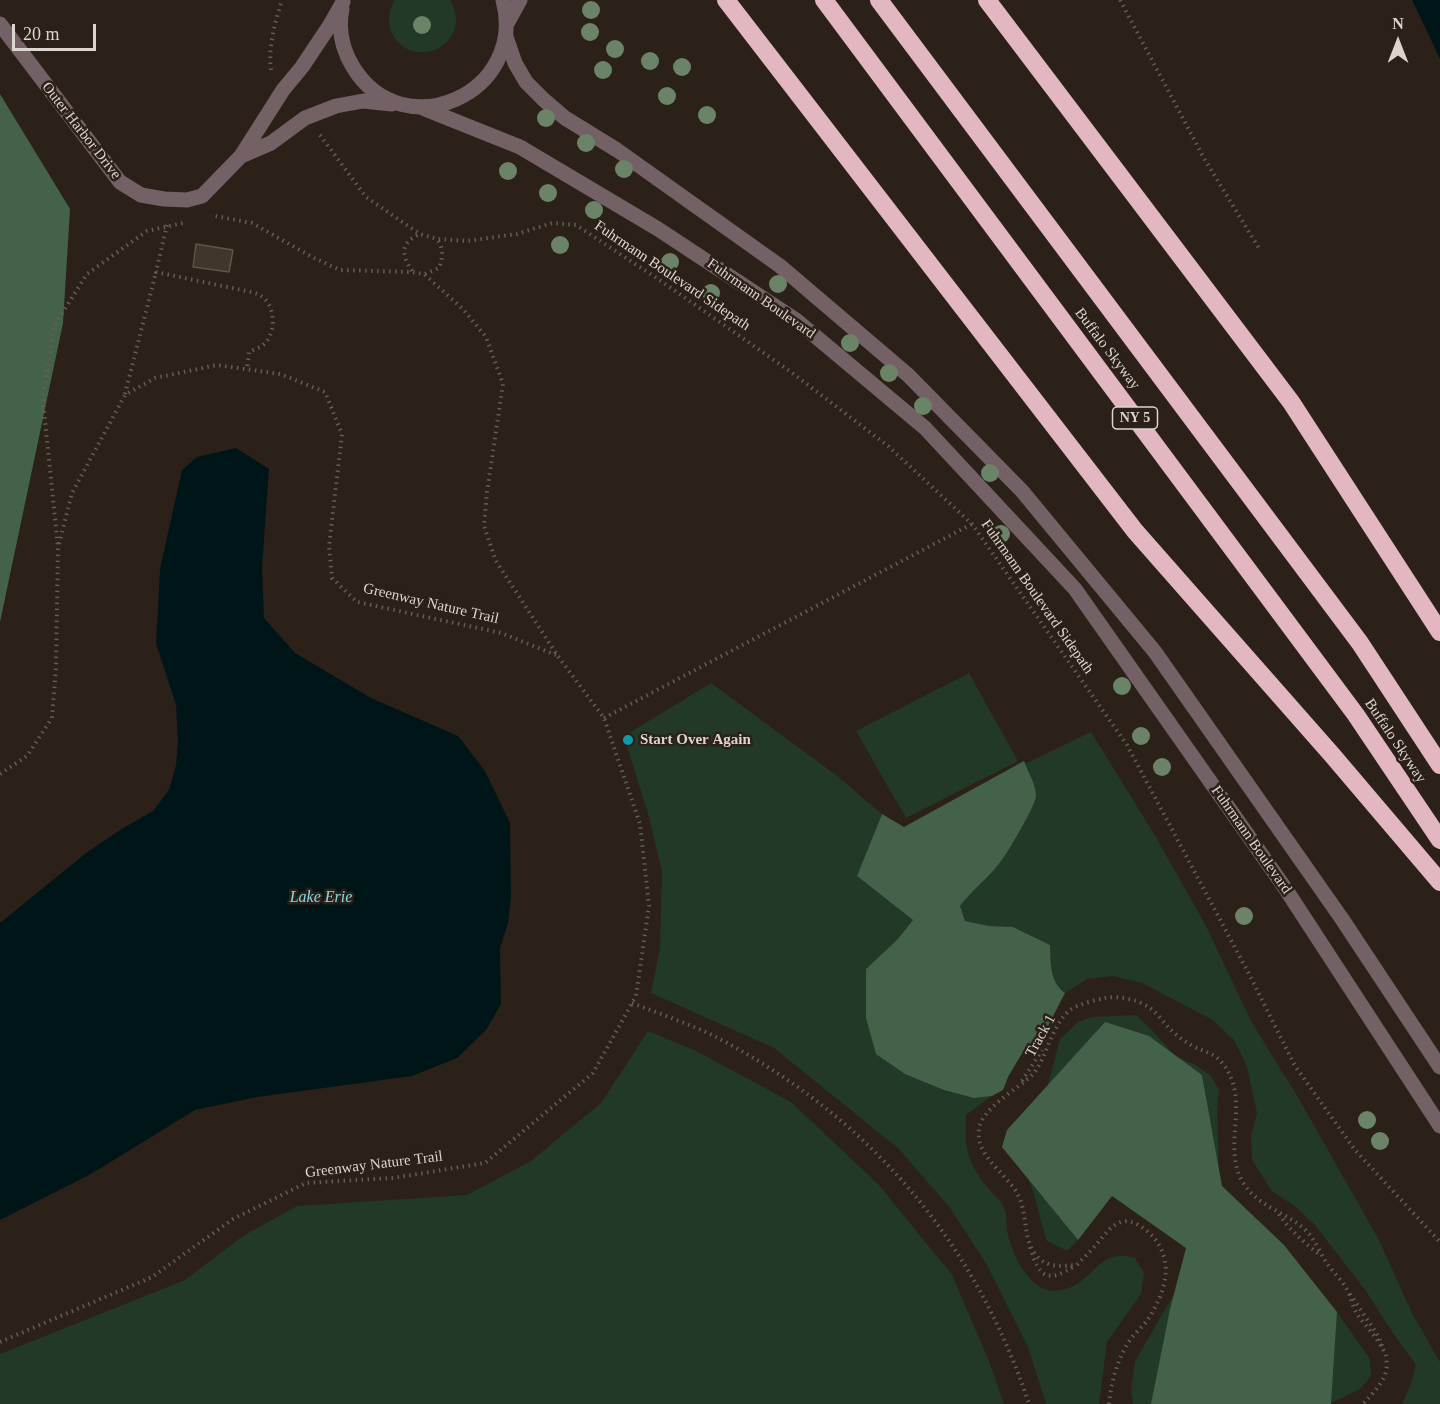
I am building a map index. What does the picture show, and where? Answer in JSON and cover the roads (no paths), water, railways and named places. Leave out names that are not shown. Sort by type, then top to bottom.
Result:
[{"type":"highway","points":[[726,0],[1135,531],[1440,882]]},
{"type":"highway","name":"Buffalo Skyway","points":[[824,0],[1356,715],[1440,840]]},
{"type":"highway","name":"Buffalo Skyway","points":[[879,0],[1360,643],[1440,765]]},
{"type":"highway","points":[[987,0],[1291,402],[1440,632]]},
{"type":"street","name":"Fuhrmann Boulevard","points":[[503,0],[507,31],[515,63],[526,82],[544,100],[565,117],[617,150],[780,266],[908,375],[1022,491],[1155,652],[1342,919],[1440,1067]]},
{"type":"street","points":[[507,31],[512,11],[520,0]]},
{"type":"street","name":"Fuhrmann Boulevard","points":[[344,1],[341,21],[345,51],[357,73],[380,94],[520,147],[658,229],[796,320],[925,428],[1075,589],[1285,888],[1440,1126]]},
{"type":"street","name":"Outer Harbor Drive","points":[[0,24],[120,182],[141,195],[187,200],[202,196],[241,156],[344,1]]},
{"type":"street","name":"Fuhrmann Boulevard","points":[[414,106],[446,104],[471,92],[494,68],[503,50],[507,31]]},
{"type":"street","name":"Outer Harbor Drive","points":[[241,156],[271,143],[305,117],[336,106],[363,101],[414,106]]},
{"type":"street","points":[[1050,562],[1070,549]]},
{"type":"water","points":[[1412,0],[1440,0],[1440,59],[1416,8]]},
{"type":"water","name":"Lake Erie","points":[[236,448],[269,469],[262,567],[264,618],[295,653],[371,698],[458,736],[485,771],[510,823],[511,898],[508,923],[500,948],[501,1004],[486,1030],[457,1058],[412,1076],[257,1097],[195,1110],[91,1174],[0,1220],[0,923],[86,853],[153,811],[169,790],[176,765],[178,742],[176,705],[156,643],[160,569],[182,470],[197,457]]},
{"type":"place","name":"Start Over Again","points":[[628,740]]}]
